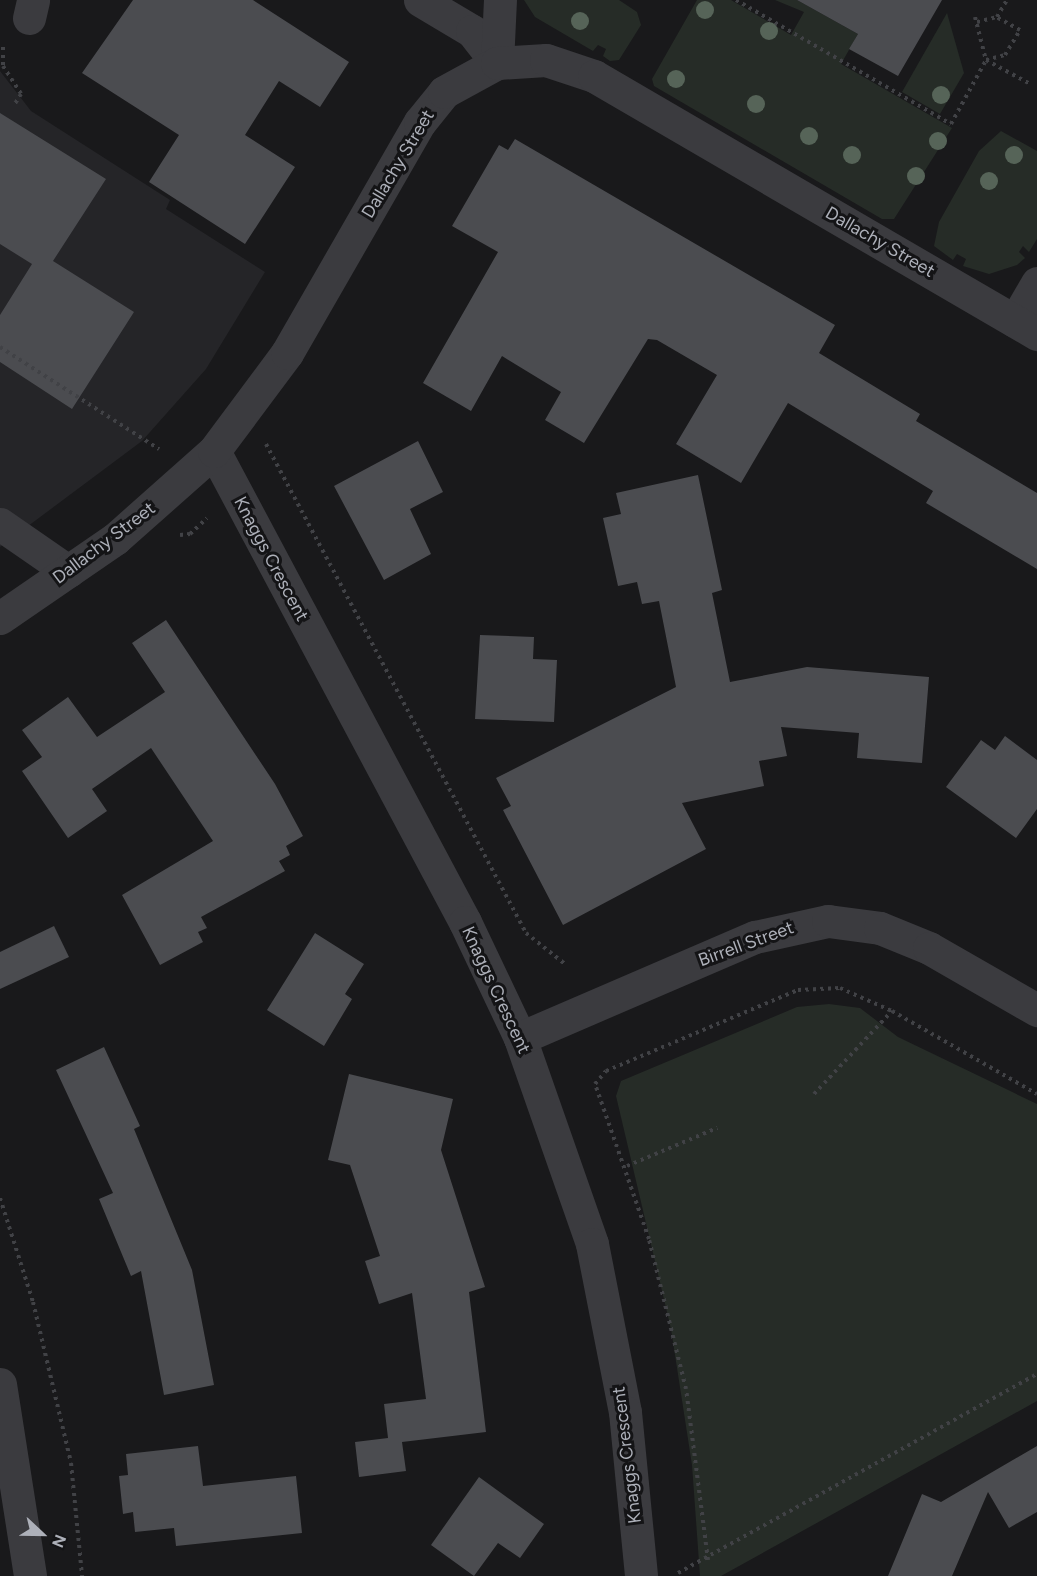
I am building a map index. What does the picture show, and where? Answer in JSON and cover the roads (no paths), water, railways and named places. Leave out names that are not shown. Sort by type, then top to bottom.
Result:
[{"type":"street","points":[[420,0],[472,31],[497,63]]},
{"type":"street","points":[[497,63],[500,0]]},
{"type":"street","name":"Dallachy Street","points":[[0,618],[68,571],[184,482],[214,451],[286,352],[420,122],[444,92],[497,63],[546,60],[594,76],[1026,327]]},
{"type":"street","points":[[1026,327],[1037,283]]},
{"type":"street","name":"Knaggs Crescent","points":[[214,451],[465,922],[520,1038],[592,1244],[625,1412],[641,1576]]},
{"type":"street","points":[[0,524],[68,571]]},
{"type":"street","name":"Birrell Street","points":[[520,1038],[755,937],[828,921],[880,928],[930,948],[1037,1010]]},
{"type":"street","points":[[0,1384],[30,1576]]}]
